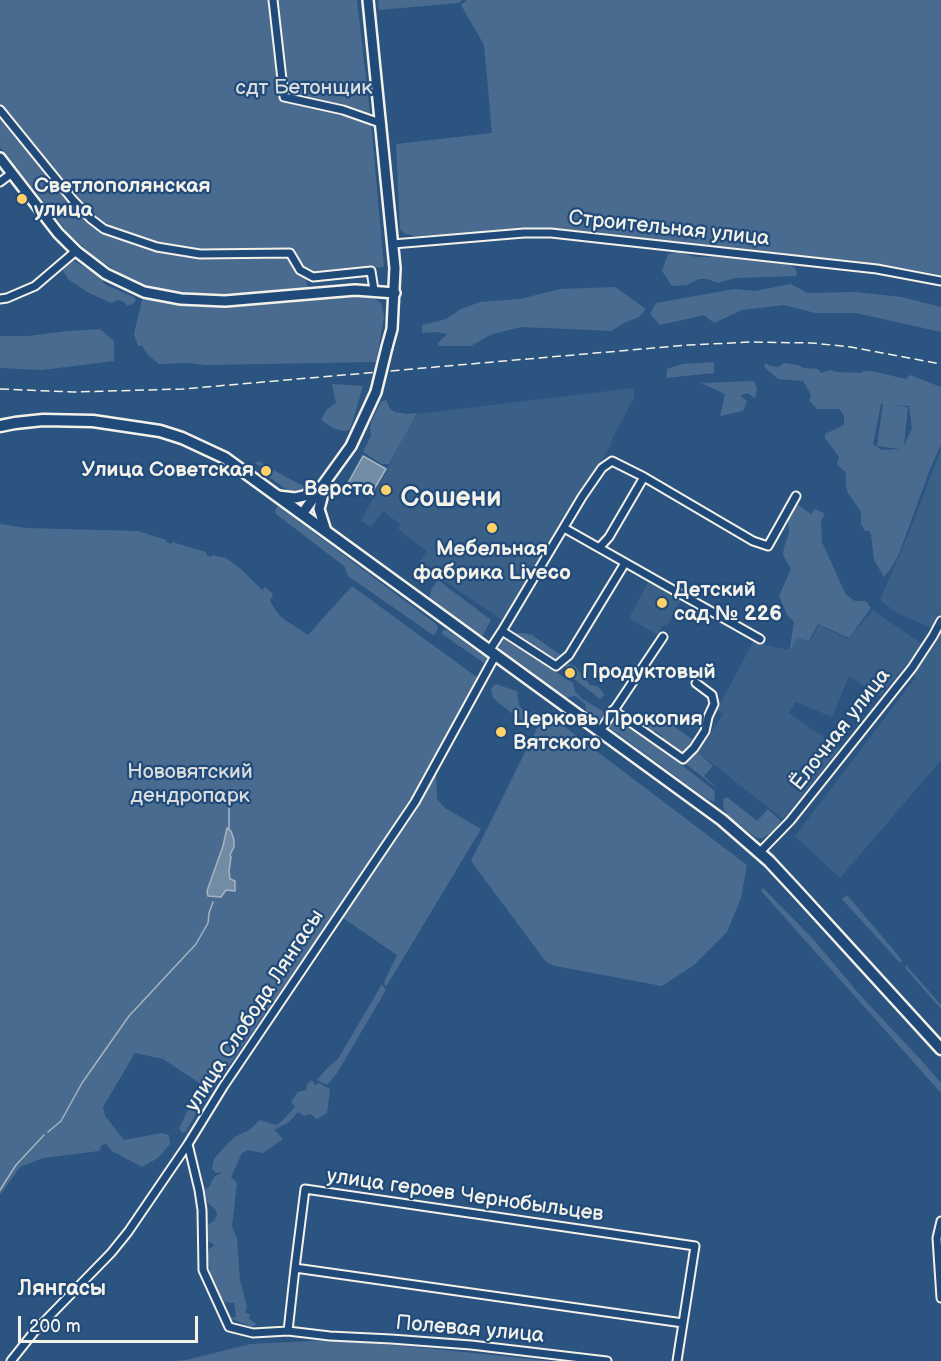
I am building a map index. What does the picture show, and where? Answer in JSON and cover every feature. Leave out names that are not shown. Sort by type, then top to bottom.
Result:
[{"type":"main road","points":[[302,514],[355,438],[376,392],[392,329],[395,293],[393,244],[368,0]]},
{"type":"main road","points":[[0,158],[58,232],[76,251],[106,274],[132,287],[157,295],[181,299],[225,301],[334,291],[374,290],[395,293]]},
{"type":"main road","points":[[0,426],[65,419],[93,421],[160,431],[182,438],[225,458],[722,820],[795,889],[941,1049]]},
{"type":"main road","points":[[278,496],[295,498],[304,496],[328,479]]},
{"type":"main road","points":[[327,533],[319,509],[328,479]]},
{"type":"street","points":[[273,0],[284,97],[343,110],[380,123]]},
{"type":"street","points":[[0,110],[73,200],[104,229],[157,247],[200,254],[290,253],[300,270],[313,277],[371,271],[374,290]]},
{"type":"street","points":[[0,182],[12,173]]},
{"type":"street","name":"Строительная улица","points":[[393,244],[525,233],[560,234],[877,269],[941,281]]},
{"type":"street","points":[[0,299],[35,286],[76,251]]},
{"type":"street","name":"улица Слобода Лянгасы","points":[[11,1361],[34,1332],[111,1253],[188,1144],[223,1087],[415,802],[502,631],[602,468],[612,461],[645,477]]},
{"type":"street","points":[[599,548],[609,537],[645,477],[753,541],[768,546],[796,496]]},
{"type":"street","points":[[564,528],[760,639]]},
{"type":"street","points":[[502,631],[556,666],[569,655],[626,563]]},
{"type":"street","name":"Ёлочная улица","points":[[759,853],[790,821],[912,668],[941,621]]},
{"type":"street","points":[[600,731],[663,637]]},
{"type":"street","points":[[613,710],[683,759],[694,748],[705,731],[714,704],[712,695],[696,683]]},
{"type":"street","name":"Полевая улица","points":[[188,1144],[202,1210],[203,1270],[229,1327],[253,1333],[288,1331],[471,1346],[607,1361]]},
{"type":"street","name":"улица героев Чернобыльцев","points":[[295,1268],[305,1189],[695,1245],[683,1323]]},
{"type":"street","points":[[941,1221],[937,1238],[941,1298]]},
{"type":"street","points":[[288,1331],[295,1268],[683,1323],[677,1361]]},
{"type":"shaded area","points":[[634,388],[634,398],[611,445],[502,620],[418,563],[427,551],[398,529],[401,525],[383,511],[371,527],[361,521],[417,414]]},
{"type":"shaded area","points":[[941,449],[941,760],[840,878],[795,836],[916,677],[913,675],[917,666],[939,633],[897,613],[880,600]]},
{"type":"shaded area","points":[[363,456],[386,469],[370,496],[348,483]]},
{"type":"shaded area","points":[[649,581],[682,598],[667,626],[663,625],[657,635],[629,618]]},
{"type":"shaded area","points":[[873,610],[923,645],[880,696],[849,676],[832,717],[796,702],[788,713],[840,748],[783,819],[698,752],[723,714],[717,710],[754,640],[788,650],[797,637],[810,642],[819,625],[848,639]]},
{"type":"shaded area","points":[[227,828],[231,831],[234,840],[229,871],[230,879],[235,881],[235,891],[226,890],[221,897],[208,896],[207,891]]},
{"type":"green space","name":"сдт Бетонщик","points":[[0,0],[357,0],[384,267],[319,275],[303,270],[308,287],[222,295],[171,291],[143,284],[127,278],[95,257],[69,234],[0,147]]},
{"type":"green space","points":[[378,0],[462,0],[459,3],[379,10]]},
{"type":"green space","points":[[467,0],[941,0],[941,275],[902,268],[547,230],[415,236],[405,234],[400,229],[396,144],[492,133],[484,45],[461,5]]},
{"type":"green space","points":[[678,252],[696,257],[790,265],[796,269],[797,276],[735,278],[718,283],[699,279],[687,285],[672,286],[662,271],[668,254]]},
{"type":"green space","points":[[74,261],[96,274],[106,285],[136,300],[127,306],[124,302],[118,300],[111,303],[87,292],[68,279],[63,271],[68,263]]},
{"type":"green space","points":[[791,284],[807,293],[855,292],[902,297],[941,307],[941,332],[856,313],[815,313],[784,305],[742,310],[714,323],[704,315],[660,325],[650,314],[656,303],[734,289],[755,291]]},
{"type":"green space","points":[[615,287],[646,309],[639,317],[611,331],[521,327],[490,335],[471,346],[439,346],[438,343],[447,334],[422,333],[422,325],[446,319],[461,309],[480,302],[520,299],[560,289]]},
{"type":"green space","points":[[143,296],[167,302],[202,306],[358,296],[375,299],[381,303],[384,317],[376,362],[159,364],[148,355],[142,346],[138,346],[134,334]]},
{"type":"green space","points":[[100,329],[114,341],[114,361],[42,370],[0,368],[0,336],[28,336]]},
{"type":"green space","points":[[714,362],[714,373],[666,378],[667,369],[682,364]]},
{"type":"green space","points":[[766,363],[778,367],[784,363],[818,369],[821,373],[830,370],[861,373],[871,371],[906,379],[910,375],[941,387],[941,445],[899,554],[884,577],[874,560],[871,534],[865,531],[861,524],[861,512],[848,493],[846,473],[837,464],[839,457],[825,438],[825,434],[844,425],[844,416],[839,409],[817,409],[809,400],[811,395],[803,381],[778,379],[764,367]],"holes":[[[881,404],[883,404],[877,446],[900,449],[882,450],[873,444]],[[894,405],[909,406],[912,428],[904,446],[908,407]]]},
{"type":"green space","points":[[754,381],[757,389],[755,398],[747,393],[740,396],[747,401],[743,411],[720,416],[725,394],[701,383]]},
{"type":"green space","points":[[332,384],[363,386],[350,430],[343,431],[333,428],[321,420],[327,409],[336,403]]},
{"type":"green space","points":[[386,400],[390,409],[395,412],[417,413],[389,464],[382,464],[363,452],[371,436],[372,420],[381,402]]},
{"type":"green space","points":[[259,461],[307,488],[296,492],[289,491],[266,475],[268,471],[255,463]]},
{"type":"green space","points":[[797,504],[811,514],[815,509],[825,514],[821,521],[822,542],[846,595],[855,601],[866,601],[871,608],[849,638],[818,624],[809,641],[797,638],[790,648],[794,622],[787,615],[779,596],[791,569],[783,555],[789,533],[788,520]]},
{"type":"green space","points":[[278,506],[436,624],[438,627],[436,633],[433,635],[348,576],[344,566],[276,514]]},
{"type":"green space","name":"Нововятский дендропарк","points":[[0,524],[26,528],[138,531],[166,540],[171,544],[172,542],[206,552],[206,555],[212,557],[212,555],[226,558],[262,590],[265,587],[273,594],[270,601],[276,611],[282,618],[308,635],[352,586],[478,678],[412,796],[367,865],[410,803],[392,831],[210,1090],[186,1131],[182,1133],[179,1128],[190,1106],[204,1086],[163,1059],[135,1053],[103,1107],[105,1116],[124,1140],[162,1133],[169,1135],[170,1144],[158,1158],[142,1167],[112,1151],[106,1144],[102,1145],[99,1151],[43,1158],[20,1167],[0,1195]]},
{"type":"green space","points":[[438,580],[491,620],[483,635],[477,635],[449,612],[432,603],[429,598]]},
{"type":"green space","points":[[443,630],[447,630],[487,658],[486,661],[484,663],[442,634]]},
{"type":"green space","points":[[514,633],[532,635],[562,656],[555,663],[538,650],[531,649],[514,638]]},
{"type":"green space","points":[[502,637],[573,683],[575,691],[581,698],[604,712],[604,717],[600,722],[587,715],[585,704],[575,696],[566,698],[505,653],[497,646]]},
{"type":"green space","points":[[568,664],[575,666],[590,685],[597,686],[604,695],[600,699],[565,672]]},
{"type":"green space","points":[[495,684],[517,691],[519,706],[529,714],[534,711],[538,716],[530,728],[493,698],[491,689]]},
{"type":"green space","points":[[620,709],[644,724],[652,723],[658,715],[696,742],[686,755],[680,754],[663,741],[662,736],[655,731],[649,731],[619,712]]},
{"type":"green space","points":[[545,712],[747,865],[741,898],[727,932],[694,965],[662,986],[555,966],[546,962],[471,861]]},
{"type":"green space","points":[[611,719],[619,719],[630,725],[715,791],[714,802],[610,728],[608,724]]},
{"type":"green space","points":[[698,752],[713,766],[704,776],[719,790],[686,764],[686,758]]},
{"type":"green space","points":[[436,771],[437,799],[445,808],[481,829],[386,987],[384,982],[397,955],[340,916],[404,827]]},
{"type":"green space","points":[[727,797],[757,821],[768,809],[781,821],[773,831],[763,838],[757,838],[731,819],[724,810],[723,799]]},
{"type":"green space","points":[[763,888],[814,940],[860,995],[941,1083],[941,1093],[761,891]]},
{"type":"green space","points":[[847,895],[902,960],[900,963],[842,899]]},
{"type":"green space","points":[[906,965],[941,1005],[941,1009],[905,968]]},
{"type":"green space","points":[[382,984],[386,990],[337,1073],[327,1085],[317,1080],[338,1059]]},
{"type":"green space","points":[[312,1080],[315,1085],[319,1083],[330,1089],[327,1113],[317,1119],[310,1114],[304,1116],[298,1112],[289,1122],[274,1130],[283,1139],[263,1153],[248,1150],[242,1153],[231,1177],[237,1183],[232,1226],[237,1239],[240,1280],[247,1307],[245,1313],[250,1314],[249,1319],[257,1324],[252,1327],[229,1318],[236,1317],[234,1303],[224,1302],[211,1278],[208,1255],[209,1249],[215,1245],[207,1241],[207,1234],[208,1225],[217,1215],[216,1210],[207,1202],[204,1190],[209,1187],[214,1177],[223,1172],[216,1173],[212,1169],[214,1159],[227,1144],[260,1120],[276,1125],[281,1122],[295,1107],[291,1102],[298,1092],[306,1090],[307,1084]]},
{"type":"green space","points":[[334,1340],[550,1361],[174,1361],[250,1344]]},
{"type":"waterway","points":[[229,830],[229,808],[234,789]]},
{"type":"waterway","points":[[48,1132],[61,1121],[82,1083],[129,1016],[196,944],[208,923],[213,902]]},
{"type":"waterway","points":[[0,1190],[16,1165],[44,1135]]},
{"type":"railway","points":[[0,389],[73,392],[183,389],[688,345],[752,342],[812,343],[851,347],[941,364]]},
{"type":"place","name":"Светлополянская улица","points":[[22,199]]},
{"type":"place","name":"Улица Советская","points":[[266,471]]},
{"type":"place","name":"Верста","points":[[386,490]]},
{"type":"place","name":"Мебельная фабрика Liveco","points":[[492,528]]},
{"type":"place","name":"Детский сад № 226","points":[[662,603]]},
{"type":"place","name":"Продуктовый","points":[[570,673]]},
{"type":"place","name":"Церковь Прокопия Вятского","points":[[501,732]]},
{"type":"district","name":"Сошени","points":[[451,499]]},
{"type":"district","name":"Лянгасы","points":[[62,1289]]}]
